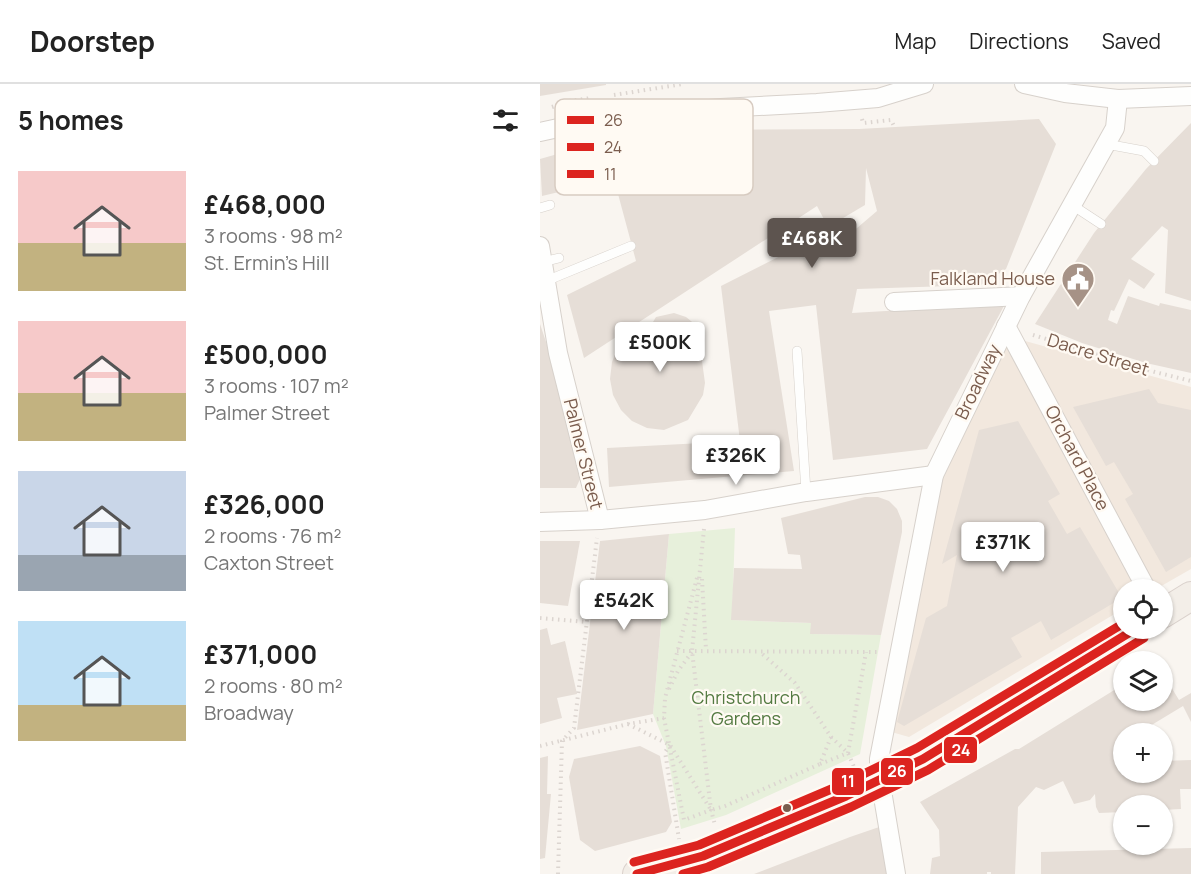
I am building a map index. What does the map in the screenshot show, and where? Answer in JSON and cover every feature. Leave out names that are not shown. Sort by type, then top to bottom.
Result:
[{"type":"main road","points":[[1173,608],[1191,597]]},
{"type":"main road","points":[[637,874],[703,856],[846,796],[868,775],[923,759],[1120,639]]},
{"type":"street","points":[[753,107],[878,98],[920,84]]},
{"type":"street","points":[[1024,84],[1065,93],[1118,99],[1181,92]]},
{"type":"street","name":"Broadway","points":[[896,874],[868,775],[879,759],[898,651],[934,474],[1021,296],[1115,128],[1118,99]]},
{"type":"street","points":[[540,132],[555,129]]},
{"type":"street","name":"Palmer Street","points":[[547,255],[546,281],[558,353],[600,519]]},
{"type":"street","points":[[894,302],[1021,296]]},
{"type":"street","name":"Orchard Place","points":[[1006,326],[1142,579]]},
{"type":"street","points":[[540,522],[705,510],[806,492],[934,474]]},
{"type":"lane","points":[[1107,144],[1144,151],[1154,161]]},
{"type":"lane","points":[[1072,205],[1101,224]]},
{"type":"lane","points":[[546,281],[631,246]]},
{"type":"lane","points":[[797,351],[806,492]]},
{"type":"path","points":[[862,119],[863,123],[891,120],[894,126]]},
{"type":"path","name":"Dacre Street","points":[[1006,326],[1191,381]]},
{"type":"path","points":[[705,510],[692,651],[711,810],[717,833]]},
{"type":"path","name":"Palmer Street","points":[[558,874],[562,741],[574,728],[600,519]]},
{"type":"path","points":[[701,566],[706,650]]},
{"type":"path","points":[[701,566],[665,698],[664,718],[684,820],[725,806],[848,753]]},
{"type":"path","points":[[540,618],[587,622]]},
{"type":"path","points":[[677,651],[898,651]]},
{"type":"path","points":[[665,698],[678,671],[692,651]]},
{"type":"path","points":[[760,652],[795,683],[831,737],[868,775]]},
{"type":"path","points":[[848,753],[866,652]]},
{"type":"path","points":[[540,746],[628,724],[664,718]]},
{"type":"path","points":[[628,724],[670,745],[711,810]]},
{"type":"path","points":[[820,764],[831,737]]},
{"type":"path","points":[[670,745],[665,752],[680,845]]},
{"type":"shaded area","points":[[1018,339],[1191,387],[1191,569],[1173,579],[1113,579],[1113,615],[909,737],[888,731],[944,474],[1006,346]]},
{"type":"green space","name":"Christchurch Gardens","points":[[735,528],[732,620],[811,623],[811,634],[881,635],[860,754],[726,815],[681,829],[666,746],[653,714],[669,534]]},
{"type":"building","points":[[540,84],[606,84],[606,85],[540,96]]},
{"type":"building","points":[[1039,119],[1056,144],[1006,269],[981,285],[857,289],[852,313],[1005,304],[927,449],[833,460],[816,305],[769,311],[794,471],[609,487],[607,448],[740,441],[721,286],[796,248],[850,234],[877,211],[866,168],[865,205],[828,227],[817,206],[584,358],[567,295],[636,261],[618,195],[753,195],[753,130],[859,129]]},
{"type":"building","points":[[1191,123],[1191,301],[1165,293],[1168,230],[1162,226],[1131,259],[1155,274],[1144,289],[1129,279],[1114,311],[1111,310],[1108,320],[1117,324],[1128,296],[1159,306],[1160,303],[1191,310],[1191,373],[1146,363],[1082,343],[1035,324],[1094,233],[1146,169]]},
{"type":"building","points":[[555,155],[555,193],[542,196],[540,159]]},
{"type":"building","points":[[674,313],[686,317],[703,334],[705,340],[702,361],[705,383],[703,395],[688,420],[664,430],[647,428],[632,421],[621,410],[613,395],[610,379],[612,362],[616,352],[630,337],[650,327],[656,317]]},
{"type":"building","points":[[540,324],[557,375],[580,479],[576,488],[540,488]]},
{"type":"building","points":[[1149,389],[1158,403],[1191,410],[1191,557],[1166,572],[1125,499],[1133,494],[1114,462],[1106,466],[1073,407]]},
{"type":"building","points":[[1018,421],[1060,494],[1048,501],[1067,534],[1080,527],[1113,583],[1113,603],[1051,640],[1041,621],[1011,638],[1022,657],[904,726],[897,722],[926,618],[947,606],[957,555],[942,564],[979,430]]},
{"type":"building","points":[[865,497],[878,497],[889,501],[897,509],[902,521],[902,532],[881,635],[810,634],[811,623],[731,620],[734,568],[802,569],[800,555],[788,554],[781,518]]},
{"type":"building","points":[[669,534],[653,714],[577,730],[600,541]]},
{"type":"building","points":[[540,541],[580,541],[568,606],[540,603]]},
{"type":"building","points":[[547,628],[551,645],[565,641],[577,694],[557,698],[562,718],[540,724],[540,630]]},
{"type":"building","points":[[1173,690],[1179,700],[1191,693],[1191,722],[1183,706],[1155,723],[1113,723],[1113,783],[1173,783],[1173,761],[1191,760],[1191,789],[1180,789],[1181,809],[1173,809],[1173,795],[1113,795],[1113,812],[1099,813],[1095,794],[1090,800],[1074,804],[1063,781],[1044,790],[1036,787],[1018,807],[1015,874],[987,872],[987,874],[930,874],[932,858],[940,856],[939,830],[920,802],[1015,749],[1019,749],[1113,691],[1113,711],[1173,711]]},
{"type":"building","points":[[640,746],[660,756],[672,822],[666,832],[595,851],[580,840],[569,777],[574,759]]},
{"type":"building","points":[[548,756],[547,794],[551,794],[545,858],[540,859],[540,758]]},
{"type":"building","points":[[885,825],[891,874],[754,874],[850,837]]},
{"type":"building","points":[[1173,848],[1191,848],[1191,874],[1041,874],[1041,852],[1113,850],[1113,855],[1173,855]]},
{"type":"transit line","name":"11","points":[[634,862],[699,845],[841,785],[917,748],[1113,630]]},
{"type":"transit line","name":"26","points":[[637,874],[703,856],[846,796],[923,759],[1119,639]]},
{"type":"transit line","name":"24","points":[[683,874],[708,867],[851,807],[928,770],[1142,639]]},
{"type":"place","name":"Falkland House","points":[[1078,308]]}]
